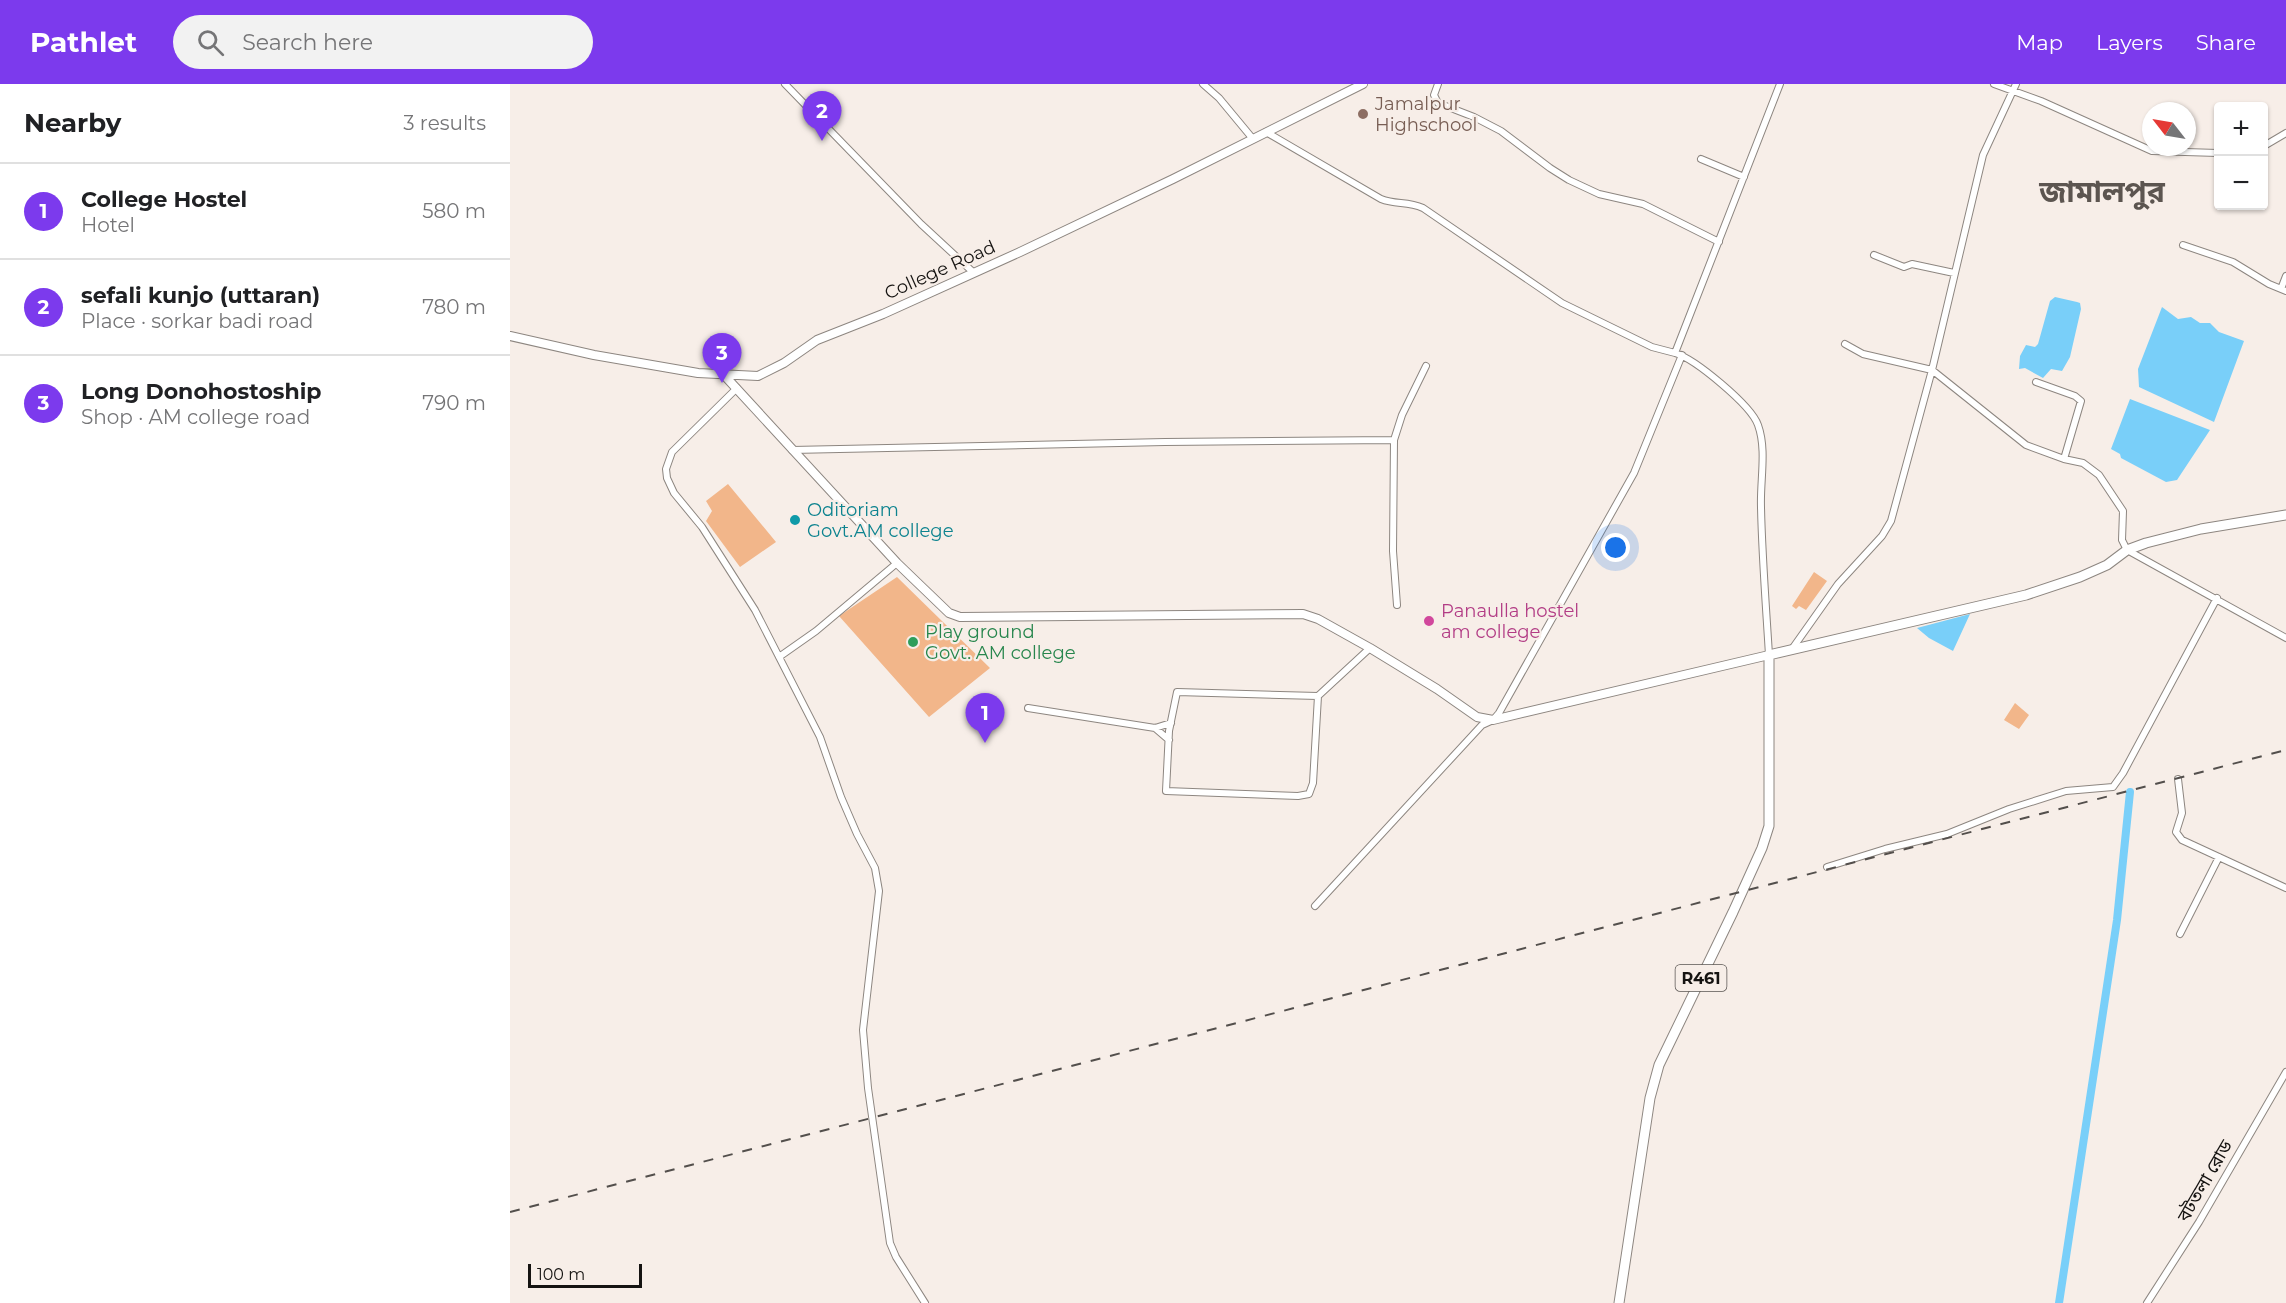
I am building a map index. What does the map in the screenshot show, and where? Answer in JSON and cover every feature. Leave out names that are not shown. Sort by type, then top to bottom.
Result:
[{"type":"main road","name":"College Road","points":[[510,336],[594,355],[698,373],[758,376],[784,363],[817,340],[883,314],[974,273],[1173,179],[1363,84]]},
{"type":"main road","points":[[724,375],[897,563],[949,613],[960,617],[1303,614],[1318,619],[1370,648],[1478,717],[1493,720],[2026,595],[2080,577],[2107,565],[2127,550],[2201,529],[2286,515]]},
{"type":"main road","name":"R461","points":[[1619,1303],[1650,1098],[1659,1065],[1733,912],[1762,848],[1768,826],[1769,655]]},
{"type":"street","points":[[785,84],[921,224],[974,273]]},
{"type":"street","points":[[1203,84],[1219,98],[1252,138]]},
{"type":"street","points":[[1438,84],[1434,95],[1438,103],[1474,117],[1501,131],[1569,180],[1599,194],[1643,204],[1719,243]]},
{"type":"street","points":[[1315,906],[1482,725],[1493,720],[1499,713],[1634,473],[1779,84]]},
{"type":"street","points":[[1994,84],[2041,101],[2152,151],[2214,153]]},
{"type":"street","points":[[1792,649],[1838,584],[1882,536],[1891,521],[1932,370],[1983,155],[2016,84]]},
{"type":"street","points":[[1266,132],[1381,199],[1392,203],[1408,202],[1424,208],[1562,303],[1652,346],[1678,354],[1737,398],[1757,422],[1762,439],[1760,505],[1769,655]]},
{"type":"street","points":[[2268,144],[2286,133]]},
{"type":"street","points":[[1701,159],[1744,177]]},
{"type":"street","points":[[2183,245],[2233,262],[2268,284],[2284,290],[2286,276]]},
{"type":"street","points":[[1874,255],[1904,267],[1912,264],[1954,273]]},
{"type":"street","points":[[1845,344],[1863,354],[1932,370],[2026,445],[2082,463],[2099,475],[2123,511],[2122,540],[2127,550],[2286,638]]},
{"type":"street","points":[[1397,605],[1393,529],[1394,440],[1402,415],[1426,366]]},
{"type":"street","points":[[2036,382],[2075,396],[2081,402],[2064,459]]},
{"type":"street","points":[[736,388],[672,452],[666,469],[674,493],[702,527],[736,578],[779,657],[820,737],[856,834],[875,868],[878,879],[875,930],[863,1030],[868,1088],[890,1243],[925,1303]]},
{"type":"street","points":[[792,450],[1165,442],[1394,440]]},
{"type":"street","points":[[779,657],[816,631],[897,563]]},
{"type":"street","points":[[1827,867],[1885,849],[1947,834],[2009,809],[2066,791],[2113,787],[2123,773],[2217,598]]},
{"type":"street","points":[[1318,696],[1177,692],[1169,740],[1166,791],[1298,796],[1309,794],[1313,783],[1318,696],[1370,648]]},
{"type":"street","points":[[1028,708],[1155,728],[1171,723]]},
{"type":"street","points":[[1155,728],[1169,740]]},
{"type":"street","points":[[2178,779],[2182,813],[2176,832],[2182,840],[2286,888]]},
{"type":"street","points":[[2180,934],[2219,857]]},
{"type":"street","name":"বটতলা রোড","points":[[2147,1303],[2199,1222],[2286,1072]]},
{"type":"shaded area","points":[[728,484],[776,542],[740,567],[706,521],[712,511],[706,501]]},
{"type":"shaded area","points":[[1814,572],[1827,581],[1806,610],[1799,606],[1796,609],[1792,606]]},
{"type":"shaded area","name":"Play ground Govt. AM college","points":[[897,577],[990,668],[929,717],[839,616]]},
{"type":"shaded area","points":[[2015,703],[2029,715],[2019,729],[2004,720]]},
{"type":"water","points":[[2055,297],[2080,303],[2081,309],[2070,357],[2062,371],[2051,369],[2043,378],[2025,368],[2019,369],[2020,356],[2026,345],[2035,347],[2038,344],[2050,301]]},
{"type":"water","points":[[2162,307],[2178,319],[2191,317],[2200,323],[2210,323],[2219,332],[2244,341],[2214,422],[2139,387],[2138,369]]},
{"type":"water","points":[[2130,399],[2210,430],[2177,480],[2166,482],[2121,458],[2120,454],[2111,449]]},
{"type":"water","points":[[1970,614],[1953,651],[1929,638],[1917,628]]},
{"type":"waterway","points":[[2059,1303],[2117,920],[2130,792]]},
{"type":"railway","points":[[510,1212],[2286,750]]},
{"type":"place","name":"Jamalpur Highschool","points":[[1363,114]]},
{"type":"place","name":"sefali kunjo (uttaran)","points":[[822,141]]},
{"type":"place","name":"Long Donohostoship","points":[[722,383]]},
{"type":"place","name":"Oditoriam Govt.AM college","points":[[795,520]]},
{"type":"place","name":"Panaulla hostel am college","points":[[1429,621]]},
{"type":"place","name":"Play ground Govt. AM college","points":[[913,642]]},
{"type":"place","name":"College Hostel","points":[[985,743]]},
{"type":"district","name":"জামালপুর","points":[[2102,191]]}]
